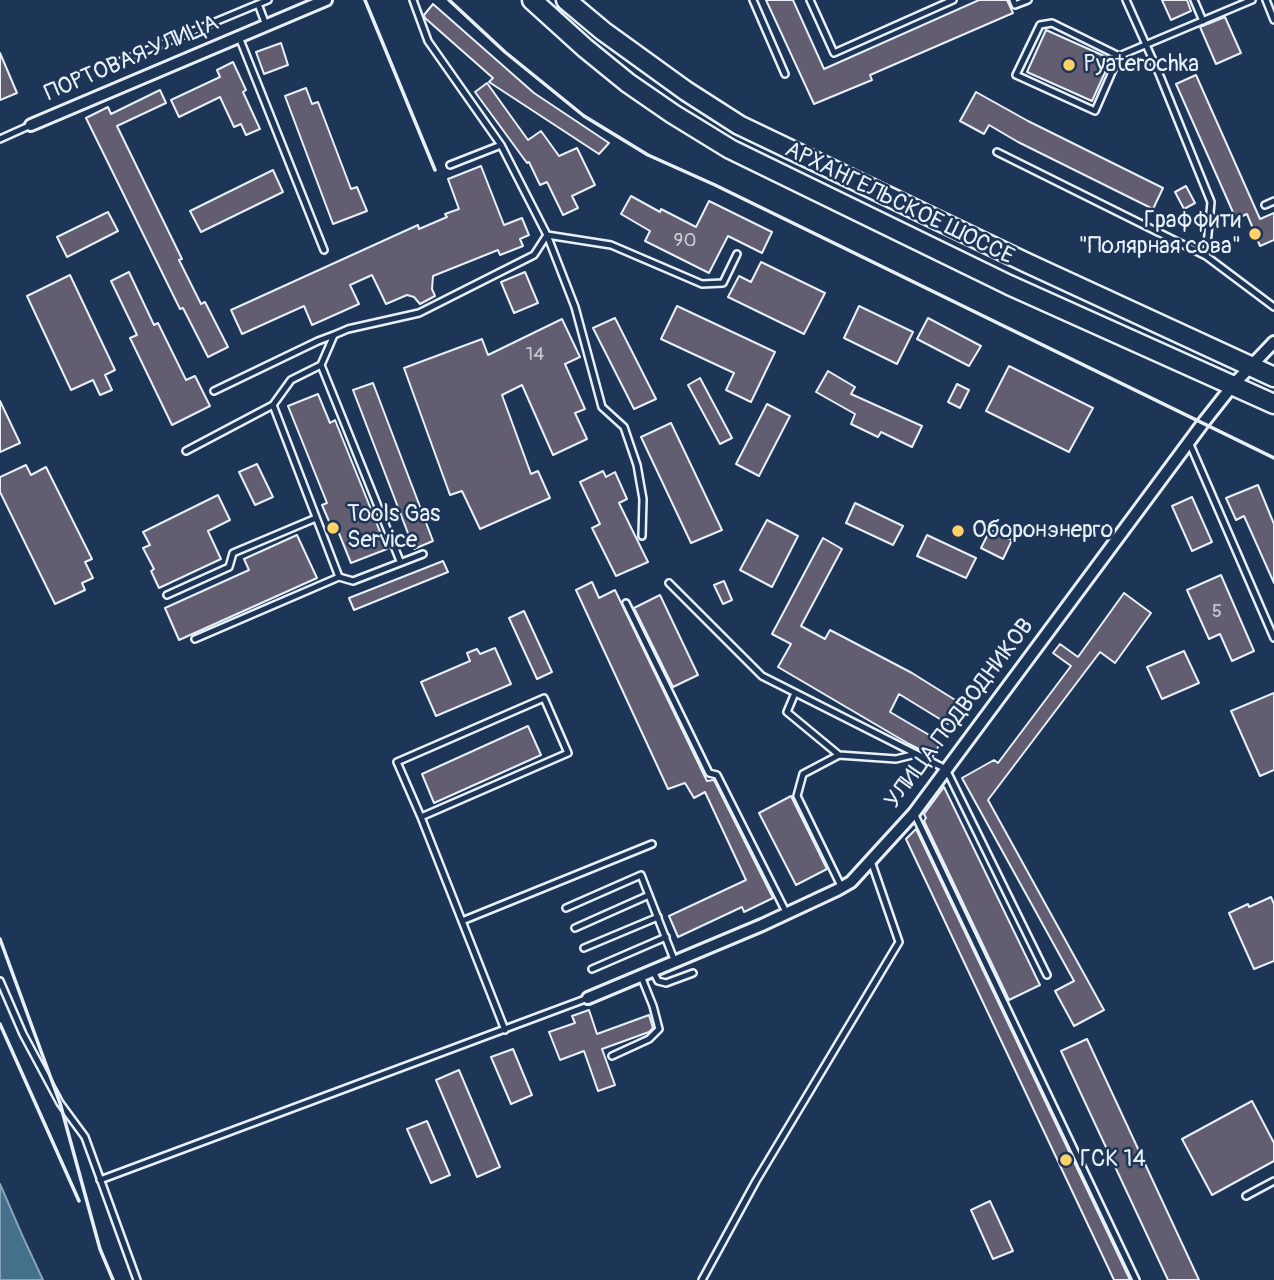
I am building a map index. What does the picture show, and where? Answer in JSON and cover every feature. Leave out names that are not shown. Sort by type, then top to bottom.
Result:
[{"type":"main road","name":"АРХАНГЕЛЬСКОЕ ШОССЕ","points":[[532,0],[628,83],[730,149],[1009,285],[1274,404]]},
{"type":"main road","name":"АРХАНГЕЛЬСКОЕ ШОССЕ","points":[[566,0],[613,39],[739,125],[1027,263],[1274,377]]},
{"type":"street","name":"ПОРТОВАЯ УЛИЦА","points":[[31,125],[326,0]]},
{"type":"street","name":"УЛИЦА ПОДВОДНИКОВ","points":[[589,998],[787,914],[851,882],[914,813],[1189,442],[1233,385],[1274,342]]},
{"type":"lane","points":[[109,66],[268,0]]},
{"type":"lane","points":[[413,0],[428,41],[501,145],[547,235],[575,307],[603,407],[624,427],[637,465],[643,499],[642,536]]},
{"type":"lane","points":[[753,0],[785,74]]},
{"type":"lane","points":[[810,0],[834,52],[953,0]]},
{"type":"lane","points":[[1013,0],[1015,5],[1028,0]]},
{"type":"lane","points":[[1126,0],[1211,202],[1206,256]]},
{"type":"lane","points":[[1194,0],[1203,21]]},
{"type":"lane","points":[[1119,56],[1052,23],[1040,25],[1016,75],[1095,111],[1119,56],[1252,0]]},
{"type":"lane","points":[[1266,0],[1274,20]]},
{"type":"lane","points":[[258,4],[266,25]]},
{"type":"lane","points":[[239,37],[324,250]]},
{"type":"lane","points":[[0,139],[31,125]]},
{"type":"lane","points":[[450,165],[501,145]]},
{"type":"lane","points":[[997,152],[1206,256],[1274,307]]},
{"type":"lane","points":[[1265,205],[1274,201]]},
{"type":"lane","points":[[547,235],[611,245],[702,285],[723,283],[737,254]]},
{"type":"lane","points":[[214,391],[348,329],[419,313],[534,255],[547,235]]},
{"type":"lane","points":[[186,451],[273,405],[291,380],[321,365],[334,335]]},
{"type":"lane","points":[[321,365],[401,561]]},
{"type":"lane","points":[[273,405],[339,577]]},
{"type":"lane","points":[[1189,442],[1274,638]]},
{"type":"lane","points":[[167,595],[229,567],[233,553],[316,518]]},
{"type":"lane","points":[[195,639],[339,577],[353,582],[423,554]]},
{"type":"lane","points":[[668,583],[762,676],[946,769],[1047,975]]},
{"type":"lane","points":[[626,603],[709,773],[717,775],[787,914]]},
{"type":"lane","points":[[795,693],[787,712],[839,755]]},
{"type":"lane","points":[[421,817],[568,753],[544,698],[397,762],[505,1030]]},
{"type":"lane","points":[[842,888],[797,796],[803,774],[839,755],[896,759],[916,754]]},
{"type":"lane","points":[[914,813],[1136,1280]]},
{"type":"lane","points":[[462,922],[652,844]]},
{"type":"lane","points":[[702,1280],[756,1181],[900,942],[871,861]]},
{"type":"lane","points":[[566,908],[641,875],[675,962]]},
{"type":"lane","points":[[575,928],[649,895]]},
{"type":"lane","points":[[584,948],[657,917]]},
{"type":"lane","points":[[592,969],[666,937]]},
{"type":"lane","points":[[653,971],[658,981],[666,983],[693,973]]},
{"type":"lane","points":[[612,1056],[649,1039],[659,1029],[641,976]]},
{"type":"lane","points":[[0,981],[23,1034],[60,1103],[85,1137],[137,1280]]},
{"type":"lane","points":[[100,1180],[589,998]]},
{"type":"lane","points":[[1246,1196],[1274,1181]]},
{"type":"water","points":[[0,1184],[23,1237],[43,1280],[0,1280]]},
{"type":"building","points":[[766,0],[793,0],[824,69],[979,0],[1007,0],[1013,13],[870,75],[872,80],[814,104]]},
{"type":"building","points":[[1162,0],[1187,0],[1191,11],[1171,20]]},
{"type":"building","points":[[433,4],[534,93],[609,143],[599,154],[489,82],[493,78],[425,18],[424,15]]},
{"type":"building","points":[[1225,17],[1241,53],[1216,64],[1200,27]]},
{"type":"building","name":"Pyaterochka","points":[[1046,30],[1111,59],[1092,101],[1027,72]]},
{"type":"building","points":[[281,43],[288,65],[264,74],[256,52]]},
{"type":"building","points":[[0,53],[17,93],[0,100]]},
{"type":"building","points":[[233,62],[260,129],[246,135],[241,124],[234,127],[220,97],[179,117],[171,100],[220,77],[217,70]]},
{"type":"building","points":[[1196,75],[1260,219],[1274,213],[1274,240],[1260,246],[1247,214],[1236,219],[1176,84]]},
{"type":"building","points":[[487,83],[528,140],[541,131],[559,156],[577,148],[595,185],[572,196],[578,208],[563,215],[547,182],[540,185],[529,162],[527,163],[475,92]]},
{"type":"building","points":[[306,88],[312,104],[318,102],[351,189],[357,187],[367,211],[333,224],[285,96]]},
{"type":"building","points":[[160,90],[166,103],[117,126],[201,304],[205,302],[228,347],[208,357],[183,308],[180,309],[86,118],[108,107],[111,114]]},
{"type":"building","points":[[976,92],[1163,188],[1153,209],[989,125],[984,134],[960,121]]},
{"type":"building","points":[[481,166],[504,225],[522,218],[529,235],[520,239],[523,246],[500,255],[498,250],[433,276],[432,289],[435,296],[420,304],[414,297],[407,295],[386,304],[372,275],[350,285],[359,304],[312,325],[304,306],[242,334],[231,310],[418,225],[419,229],[447,217],[445,214],[459,209],[448,179]]},
{"type":"building","points":[[273,170],[283,192],[201,232],[190,211]]},
{"type":"building","points":[[1186,186],[1195,203],[1184,209],[1175,192]]},
{"type":"building","points":[[631,196],[696,227],[709,201],[772,232],[762,253],[728,236],[709,273],[645,241],[650,231],[621,214]]},
{"type":"building","points":[[108,212],[118,231],[67,257],[57,237]]},
{"type":"building","points":[[761,262],[825,293],[804,334],[728,297],[739,276],[751,282]]},
{"type":"building","points":[[129,272],[154,325],[158,323],[186,380],[195,376],[210,406],[172,425],[130,338],[137,335],[111,281]]},
{"type":"building","points":[[525,272],[538,303],[514,313],[501,282]]},
{"type":"building","points":[[70,275],[115,370],[105,375],[112,390],[100,395],[93,380],[71,390],[27,296]]},
{"type":"building","points":[[677,306],[775,352],[751,402],[726,390],[734,373],[661,339]]},
{"type":"building","points":[[859,306],[913,332],[897,364],[844,338]]},
{"type":"building","points":[[615,318],[656,399],[634,409],[593,328]]},
{"type":"building","points":[[928,318],[981,346],[969,366],[917,339]]},
{"type":"building","points":[[562,319],[580,357],[565,364],[585,409],[575,413],[587,439],[553,455],[522,385],[502,395],[531,474],[538,471],[550,498],[480,529],[462,491],[450,495],[404,368],[482,339],[488,355]]},
{"type":"building","points":[[1009,366],[1093,408],[1069,452],[986,411]]},
{"type":"building","points":[[828,371],[855,387],[851,394],[922,426],[912,447],[881,432],[878,437],[851,424],[855,414],[816,392]]},
{"type":"building","points":[[700,378],[732,438],[720,444],[688,385]]},
{"type":"building","points":[[373,383],[433,541],[414,549],[353,390]]},
{"type":"building","points":[[957,384],[969,390],[960,408],[948,402]]},
{"type":"building","points":[[318,394],[330,423],[335,420],[387,549],[351,563],[338,531],[334,533],[322,505],[327,503],[288,406]]},
{"type":"building","points":[[0,401],[20,443],[0,452]]},
{"type":"building","points":[[767,404],[790,416],[759,476],[736,464]]},
{"type":"building","points":[[671,423],[722,530],[691,543],[641,437]]},
{"type":"building","points":[[257,464],[273,497],[255,505],[239,472]]},
{"type":"building","points":[[26,465],[31,475],[46,467],[92,559],[85,562],[93,578],[82,583],[85,590],[55,604],[0,492],[0,477]]},
{"type":"building","points":[[603,471],[606,477],[615,472],[627,499],[619,503],[648,562],[616,576],[592,528],[600,524],[580,482]]},
{"type":"building","points":[[1258,485],[1274,524],[1274,583],[1244,516],[1236,520],[1226,498]]},
{"type":"building","points":[[218,495],[230,520],[208,531],[221,559],[159,588],[151,571],[154,569],[143,548],[150,545],[143,532]]},
{"type":"building","points":[[1192,497],[1212,542],[1192,551],[1172,506]]},
{"type":"building","points":[[855,503],[903,526],[893,545],[846,523]]},
{"type":"building","points":[[767,520],[798,536],[772,587],[740,570]]},
{"type":"building","points":[[990,530],[1012,540],[1003,559],[981,548]]},
{"type":"building","points":[[297,535],[317,578],[179,640],[165,608],[249,570],[244,559]]},
{"type":"building","points":[[927,535],[976,558],[966,578],[917,556]]},
{"type":"building","points":[[823,538],[842,549],[801,626],[825,639],[830,630],[912,673],[960,703],[948,724],[899,694],[890,712],[941,742],[933,756],[778,667],[791,644],[772,634]]},
{"type":"building","points":[[443,561],[448,572],[354,610],[349,598]]},
{"type":"building","points":[[1221,575],[1254,651],[1232,661],[1220,634],[1209,639],[1187,590]]},
{"type":"building","points":[[724,581],[732,600],[723,604],[714,585]]},
{"type":"building","points":[[592,582],[599,598],[615,590],[707,781],[714,780],[773,898],[744,912],[742,907],[678,937],[669,916],[746,880],[705,792],[694,798],[685,783],[668,789],[576,590]]},
{"type":"building","points":[[1124,593],[1151,613],[1115,663],[1100,652],[988,800],[1104,1010],[1074,1026],[1055,991],[1074,981],[962,778],[994,760],[998,763],[1071,666],[1053,653],[1060,644],[1078,657]]},
{"type":"building","points":[[660,595],[698,675],[673,687],[634,608]]},
{"type":"building","points":[[524,611],[552,672],[537,679],[509,618]]},
{"type":"building","points":[[495,648],[511,684],[436,716],[421,682],[470,661],[467,653],[477,649],[480,654]]},
{"type":"building","points":[[1184,651],[1199,683],[1162,699],[1147,667]]},
{"type":"building","points":[[1274,693],[1274,770],[1260,776],[1231,711]]},
{"type":"building","points":[[528,726],[541,755],[434,803],[422,774]]},
{"type":"building","points":[[944,787],[1040,985],[1009,1000],[924,821],[924,814]]},
{"type":"building","points":[[791,796],[827,869],[796,885],[759,813]]},
{"type":"building","name":"ГСК 14","points":[[916,829],[1130,1280],[1114,1280],[906,839]]},
{"type":"building","points":[[1271,897],[1274,904],[1274,961],[1254,969],[1229,913]]},
{"type":"building","points":[[589,1010],[597,1034],[649,1015],[653,1028],[649,1032],[602,1049],[615,1085],[598,1091],[584,1051],[560,1060],[549,1032],[575,1023],[572,1016]]},
{"type":"building","points":[[1087,1039],[1199,1280],[1168,1280],[1061,1051]]},
{"type":"building","points":[[513,1049],[532,1095],[511,1104],[491,1057]]},
{"type":"building","points":[[459,1070],[500,1167],[477,1177],[436,1080]]},
{"type":"building","points":[[1252,1101],[1274,1143],[1274,1161],[1212,1195],[1182,1139]]},
{"type":"building","points":[[427,1121],[450,1175],[431,1183],[407,1129]]},
{"type":"building","points":[[990,1201],[1013,1251],[993,1259],[971,1210]]},
{"type":"railway","points":[[365,0],[435,170]]},
{"type":"railway","points":[[449,0],[505,52],[584,116],[648,155],[715,185],[1274,458]]},
{"type":"railway","points":[[0,939],[60,1103],[100,1249],[113,1280]]},
{"type":"railway","points":[[0,1024],[79,1201]]},
{"type":"place","name":"Pyaterochka","points":[[1069,65]]},
{"type":"place","name":"Граффити \"Полярная сова\"","points":[[1255,234]]},
{"type":"place","name":"Tools Gas Service","points":[[333,528]]},
{"type":"place","name":"Оборонэнерго","points":[[958,531]]},
{"type":"place","name":"ГСК 14","points":[[1066,1160]]}]
